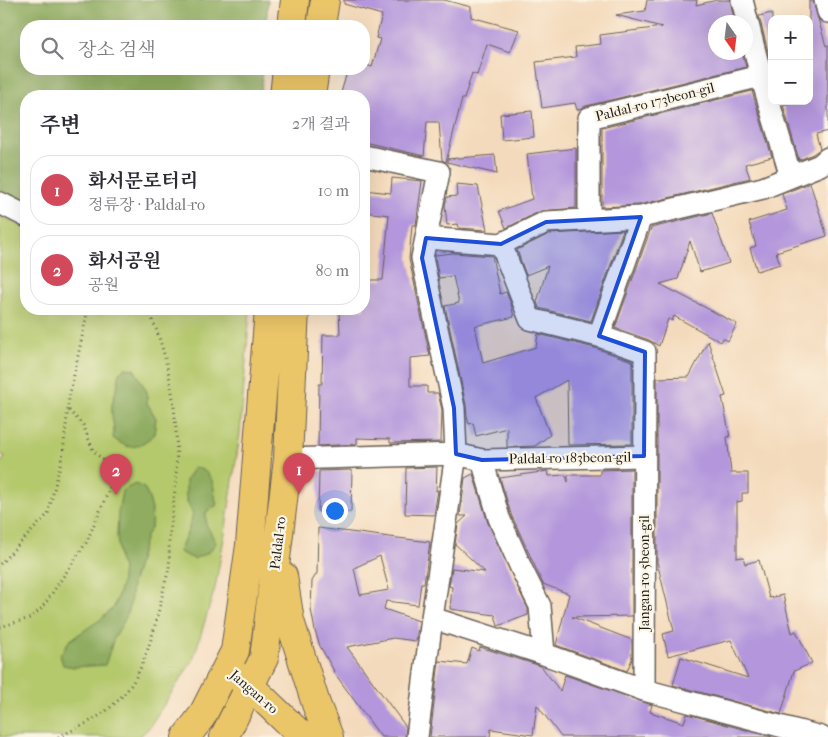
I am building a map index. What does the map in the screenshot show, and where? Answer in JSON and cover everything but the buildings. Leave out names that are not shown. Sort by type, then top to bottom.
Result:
[{"type":"main road","points":[[293,20],[295,0]]},
{"type":"main road","points":[[322,20],[325,0]]},
{"type":"main road","points":[[312,90],[314,75]]},
{"type":"main road","points":[[186,737],[202,716],[235,651],[250,545],[267,315]]},
{"type":"main road","name":"Paldal-ro","points":[[224,737],[264,658],[288,459],[295,315]]},
{"type":"main road","points":[[278,541],[290,621],[316,704],[329,737]]},
{"type":"main road","name":"Jangan-ro","points":[[227,669],[250,686],[303,737]]},
{"type":"street","points":[[742,0],[790,178]]},
{"type":"street","points":[[824,0],[828,12]]},
{"type":"street","name":"Paldal-ro 173beon-gil","points":[[589,219],[589,118],[761,76]]},
{"type":"street","points":[[370,157],[439,172],[422,258],[454,408],[456,454],[417,737]]},
{"type":"street","points":[[426,238],[501,244],[546,222],[641,217],[763,188],[820,165],[828,158]]},
{"type":"street","points":[[0,203],[20,213]]},
{"type":"street","points":[[501,244],[530,320],[599,336],[641,217]]},
{"type":"street","name":"Paldal-ro 183beon-gil","points":[[288,459],[456,454],[482,460],[644,456],[645,352],[599,336]]},
{"type":"street","name":"Jangan-ro 5beon-gil","points":[[644,456],[644,690]]},
{"type":"street","points":[[482,460],[499,518],[540,606],[544,654]]},
{"type":"street","points":[[432,618],[544,654],[644,690],[821,737]]},
{"type":"path","points":[[0,564],[48,514],[63,453],[68,409],[87,315]]},
{"type":"path","points":[[58,737],[98,718],[112,708],[130,688],[145,656],[156,623],[169,567],[169,539],[178,447],[170,382],[161,343],[150,315]]},
{"type":"path","points":[[0,627],[30,618],[42,608],[86,543],[116,474],[93,450],[83,425],[68,409]]},
{"type":"highlighted area","points":[[641,217],[599,336],[645,352],[644,456],[482,460],[456,454],[454,408],[422,258],[426,238],[501,244],[546,222]]},
{"type":"green space","points":[[0,0],[268,0],[266,20],[20,20],[20,75],[263,75],[261,90],[20,90],[20,199],[0,190]]},
{"type":"green space","points":[[0,216],[20,225],[20,315],[250,315],[240,434],[215,588],[193,660],[148,729],[139,737],[0,737],[0,464],[5,457],[0,453]]},
{"type":"green space","points":[[125,368],[134,369],[147,392],[147,403],[156,418],[154,435],[134,447],[125,445],[113,438],[112,405],[119,373]]},
{"type":"green space","points":[[194,467],[207,473],[210,477],[217,505],[206,512],[206,524],[216,543],[209,552],[194,559],[179,552],[193,514],[186,499],[186,480]]},
{"type":"green space","points":[[135,484],[144,488],[149,498],[152,510],[151,528],[146,536],[132,585],[130,604],[124,621],[114,638],[105,665],[74,667],[63,665],[60,655],[69,641],[101,619],[114,607],[121,586],[123,568],[119,559],[118,513],[122,491]]},
{"type":"place","name":"화서문로터리","points":[[299,494]]},
{"type":"place","name":"화서공원","points":[[116,495]]}]
